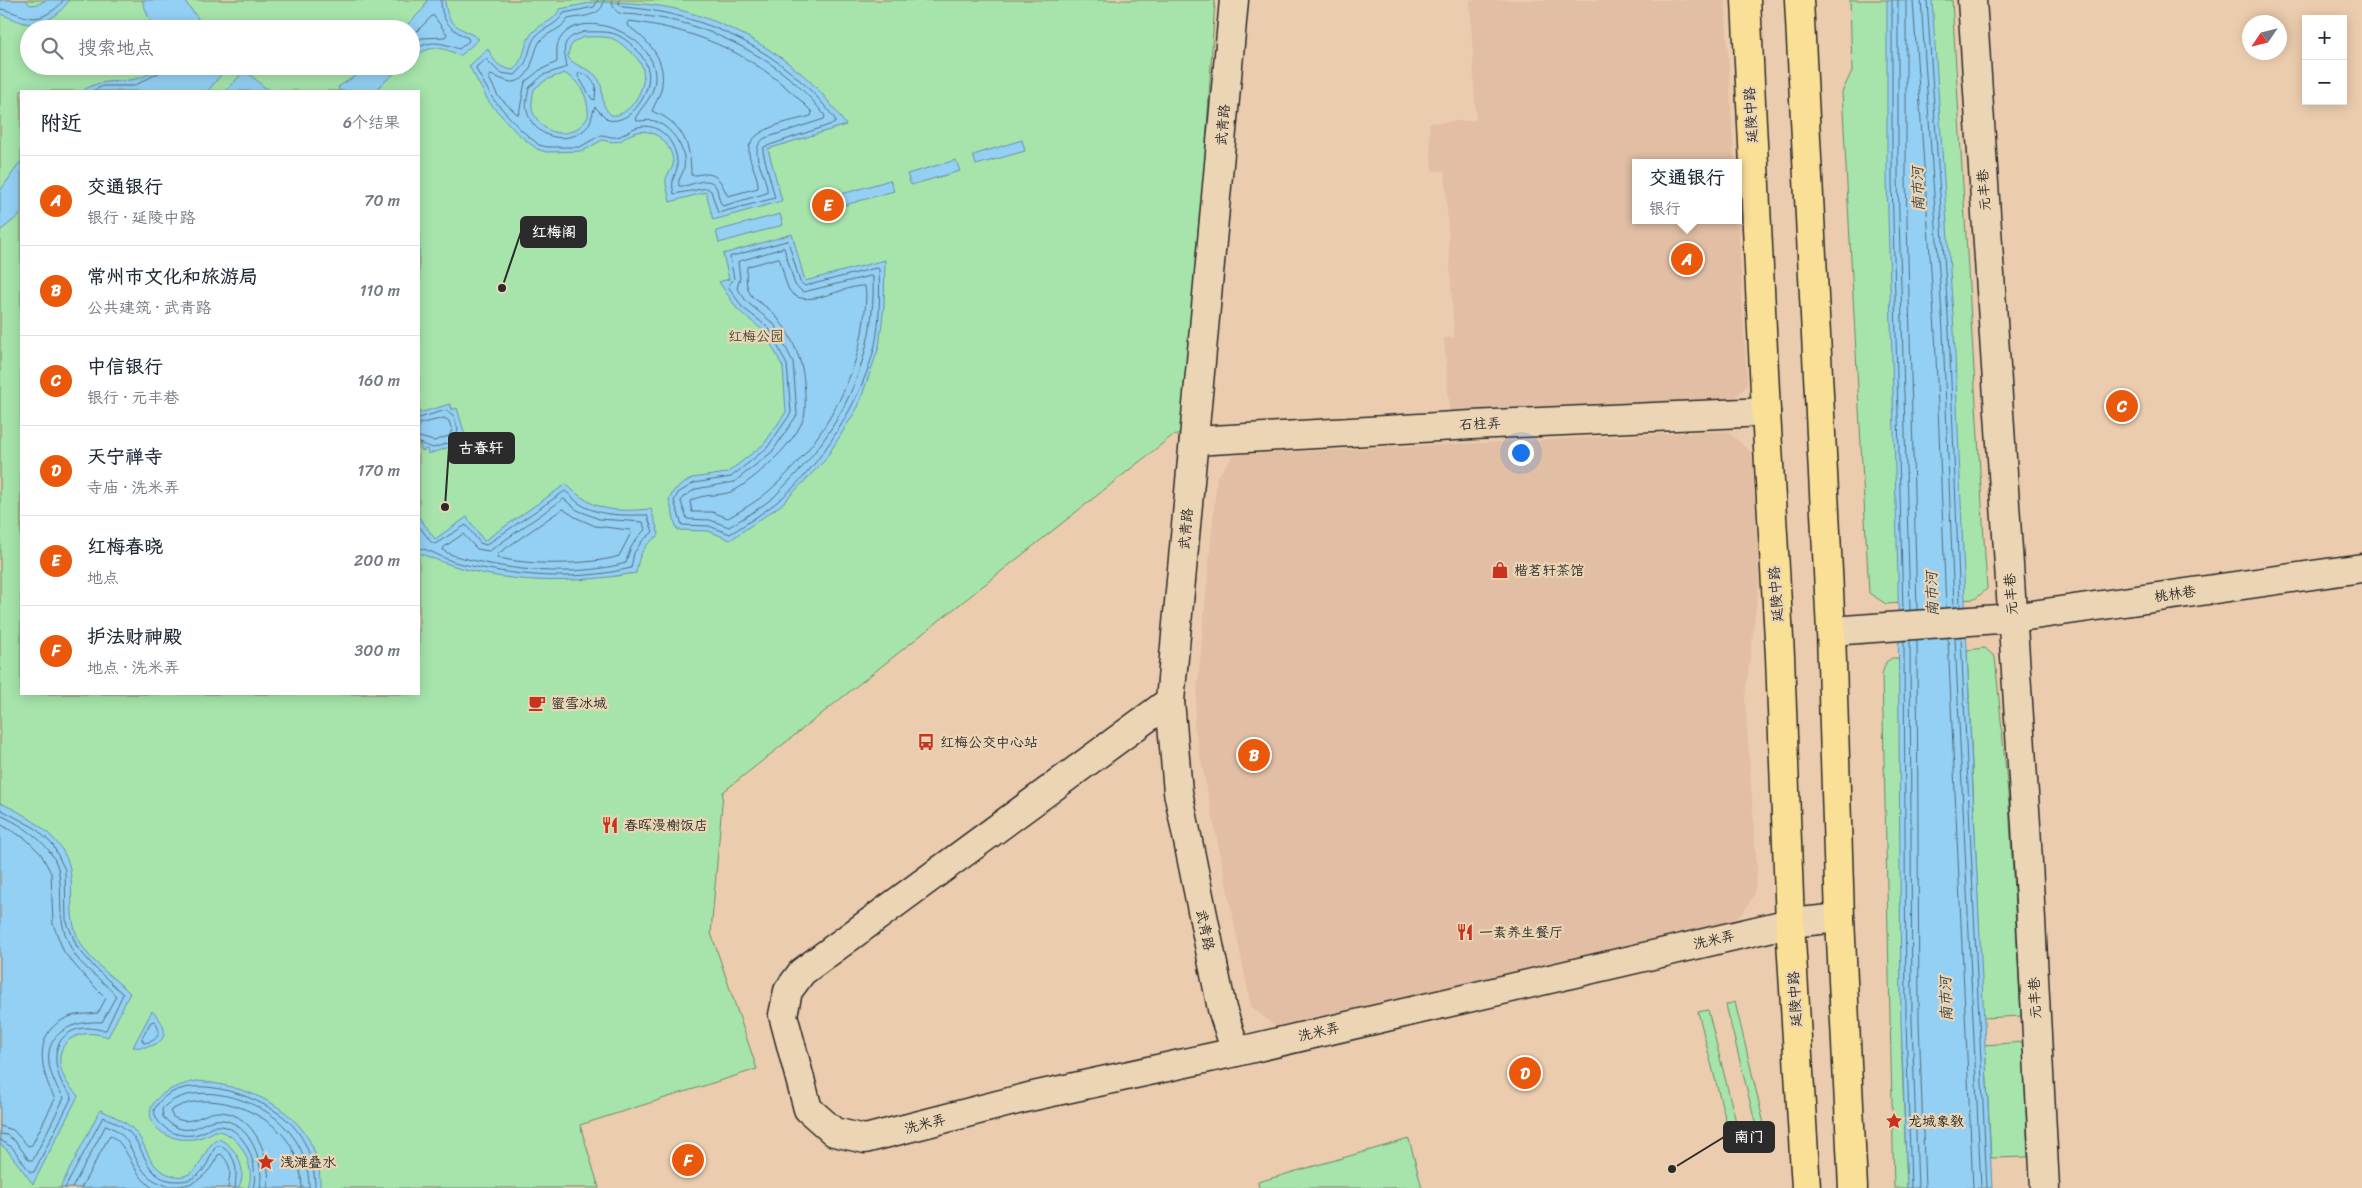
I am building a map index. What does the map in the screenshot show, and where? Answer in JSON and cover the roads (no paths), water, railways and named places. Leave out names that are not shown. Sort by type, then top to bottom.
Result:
[{"type":"main road","name":"延陵中路","points":[[1746,0],[1766,412],[1781,666],[1790,923],[1806,1188]]},
{"type":"main road","points":[[1799,0],[1831,630],[1840,918],[1853,1188]]},
{"type":"street","name":"武青路","points":[[1234,0],[1170,701],[1181,810],[1222,1009],[1236,1052]]},
{"type":"street","name":"元丰巷","points":[[1972,0],[2000,618],[2026,825],[2045,1188]]},
{"type":"street","name":"石柱弄","points":[[1194,440],[1766,412]]},
{"type":"street","name":"桃林巷","points":[[1831,630],[2000,618],[2362,568]]},
{"type":"street","name":"洗米弄","points":[[1170,701],[802,972],[788,991],[783,1015],[808,1109],[834,1132],[865,1139],[1029,1097],[1236,1052],[1790,923],[1840,918]]},
{"type":"water","points":[[0,0],[26,0],[30,5],[39,4],[46,0],[69,0],[62,9],[48,20],[20,21],[0,14]]},
{"type":"water","points":[[142,0],[184,0],[199,20],[150,20]]},
{"type":"water","points":[[427,0],[445,0],[448,16],[452,21],[479,39],[460,56],[441,48],[430,49],[420,53],[420,20],[412,20],[424,8]]},
{"type":"water","name":"南市河","points":[[1887,0],[1932,0],[1954,330],[1972,772],[1992,1188],[1907,1188],[1901,1021],[1898,578],[1887,179]]},
{"type":"water","points":[[595,2],[643,4],[689,12],[724,25],[774,53],[803,75],[821,92],[846,125],[768,149],[782,201],[713,220],[706,192],[670,202],[666,181],[672,169],[673,158],[663,140],[652,133],[638,132],[615,142],[602,140],[583,151],[546,152],[537,149],[516,132],[489,102],[469,66],[488,49],[498,64],[513,70],[521,60],[527,41],[533,32],[554,18],[560,9]],"holes":[[[584,37],[611,38],[632,53],[641,64],[644,77],[640,92],[631,107],[625,112],[611,115],[604,105],[599,80],[592,72],[574,63],[568,57],[572,44]],[[564,73],[575,81],[583,91],[587,103],[588,117],[577,129],[563,133],[549,130],[542,125],[533,113],[532,104],[534,89],[546,80]]]},
{"type":"water","points":[[146,75],[221,75],[209,90],[85,90],[101,83],[141,78]]},
{"type":"water","points":[[240,75],[251,75],[270,90],[227,90]]},
{"type":"water","points":[[357,75],[393,75],[375,90],[340,90],[338,87]]},
{"type":"water","points":[[1022,140],[1025,151],[976,165],[973,155]]},
{"type":"water","points":[[956,160],[960,171],[911,185],[907,174]]},
{"type":"water","points":[[20,162],[20,215],[0,231],[0,191]]},
{"type":"water","points":[[890,180],[894,191],[845,205],[842,194]]},
{"type":"water","points":[[780,214],[783,225],[719,243],[716,231]]},
{"type":"water","points":[[792,234],[805,281],[885,260],[884,306],[879,347],[858,407],[825,460],[781,505],[730,540],[709,531],[677,530],[669,500],[674,490],[692,478],[727,473],[764,444],[786,412],[783,367],[764,331],[738,310],[719,282],[729,279],[723,254]]},
{"type":"water","points":[[450,404],[452,410],[457,408],[465,435],[461,436],[463,443],[428,454],[427,449],[422,451],[420,444],[420,413]]},
{"type":"water","points":[[566,484],[586,500],[605,508],[615,510],[651,509],[659,535],[643,551],[636,573],[580,580],[526,580],[472,571],[420,553],[420,518],[435,539],[467,517],[484,541]]},
{"type":"water","points":[[0,803],[43,828],[60,847],[70,869],[72,917],[81,944],[91,958],[130,993],[108,1037],[96,1034],[75,1036],[62,1049],[60,1058],[61,1069],[66,1081],[78,1096],[33,1184],[8,1151],[0,1144]]},
{"type":"water","points":[[152,1011],[163,1026],[164,1033],[162,1038],[152,1046],[133,1047]]},
{"type":"water","points":[[197,1081],[220,1084],[242,1090],[282,1110],[298,1125],[310,1142],[318,1163],[320,1188],[248,1188],[250,1170],[248,1161],[238,1143],[232,1137],[215,1131],[196,1138],[179,1139],[164,1134],[154,1124],[150,1113],[155,1101],[170,1090]]},
{"type":"water","points":[[100,1110],[117,1118],[133,1129],[152,1162],[163,1172],[173,1176],[189,1174],[198,1166],[213,1142],[218,1139],[224,1142],[239,1159],[242,1174],[238,1188],[60,1188]]},
{"type":"place","name":"红梅春晓","points":[[828,205]]},
{"type":"place","name":"交通银行","points":[[1687,259]]},
{"type":"place","name":"红梅阁","points":[[502,288]]},
{"type":"place","name":"中信银行","points":[[2122,406]]},
{"type":"place","name":"古春轩","points":[[445,507]]},
{"type":"place","name":"楷茗轩茶馆","points":[[1500,570]]},
{"type":"place","name":"蜜雪冰城","points":[[537,703]]},
{"type":"place","name":"红梅公交中心站","points":[[926,742]]},
{"type":"place","name":"常州市文化和旅游局","points":[[1254,755]]},
{"type":"place","name":"春晖漫榭饭店","points":[[610,825]]},
{"type":"place","name":"一素养生餐厅","points":[[1465,932]]},
{"type":"place","name":"天宁禅寺","points":[[1525,1073]]},
{"type":"place","name":"龙城象教","points":[[1894,1121]]},
{"type":"place","name":"护法财神殿","points":[[688,1160]]},
{"type":"place","name":"浅滩叠水","points":[[266,1162]]},
{"type":"place","name":"南门","points":[[1672,1169]]},
{"type":"park label","name":"红梅公园","points":[[756,336]]}]
